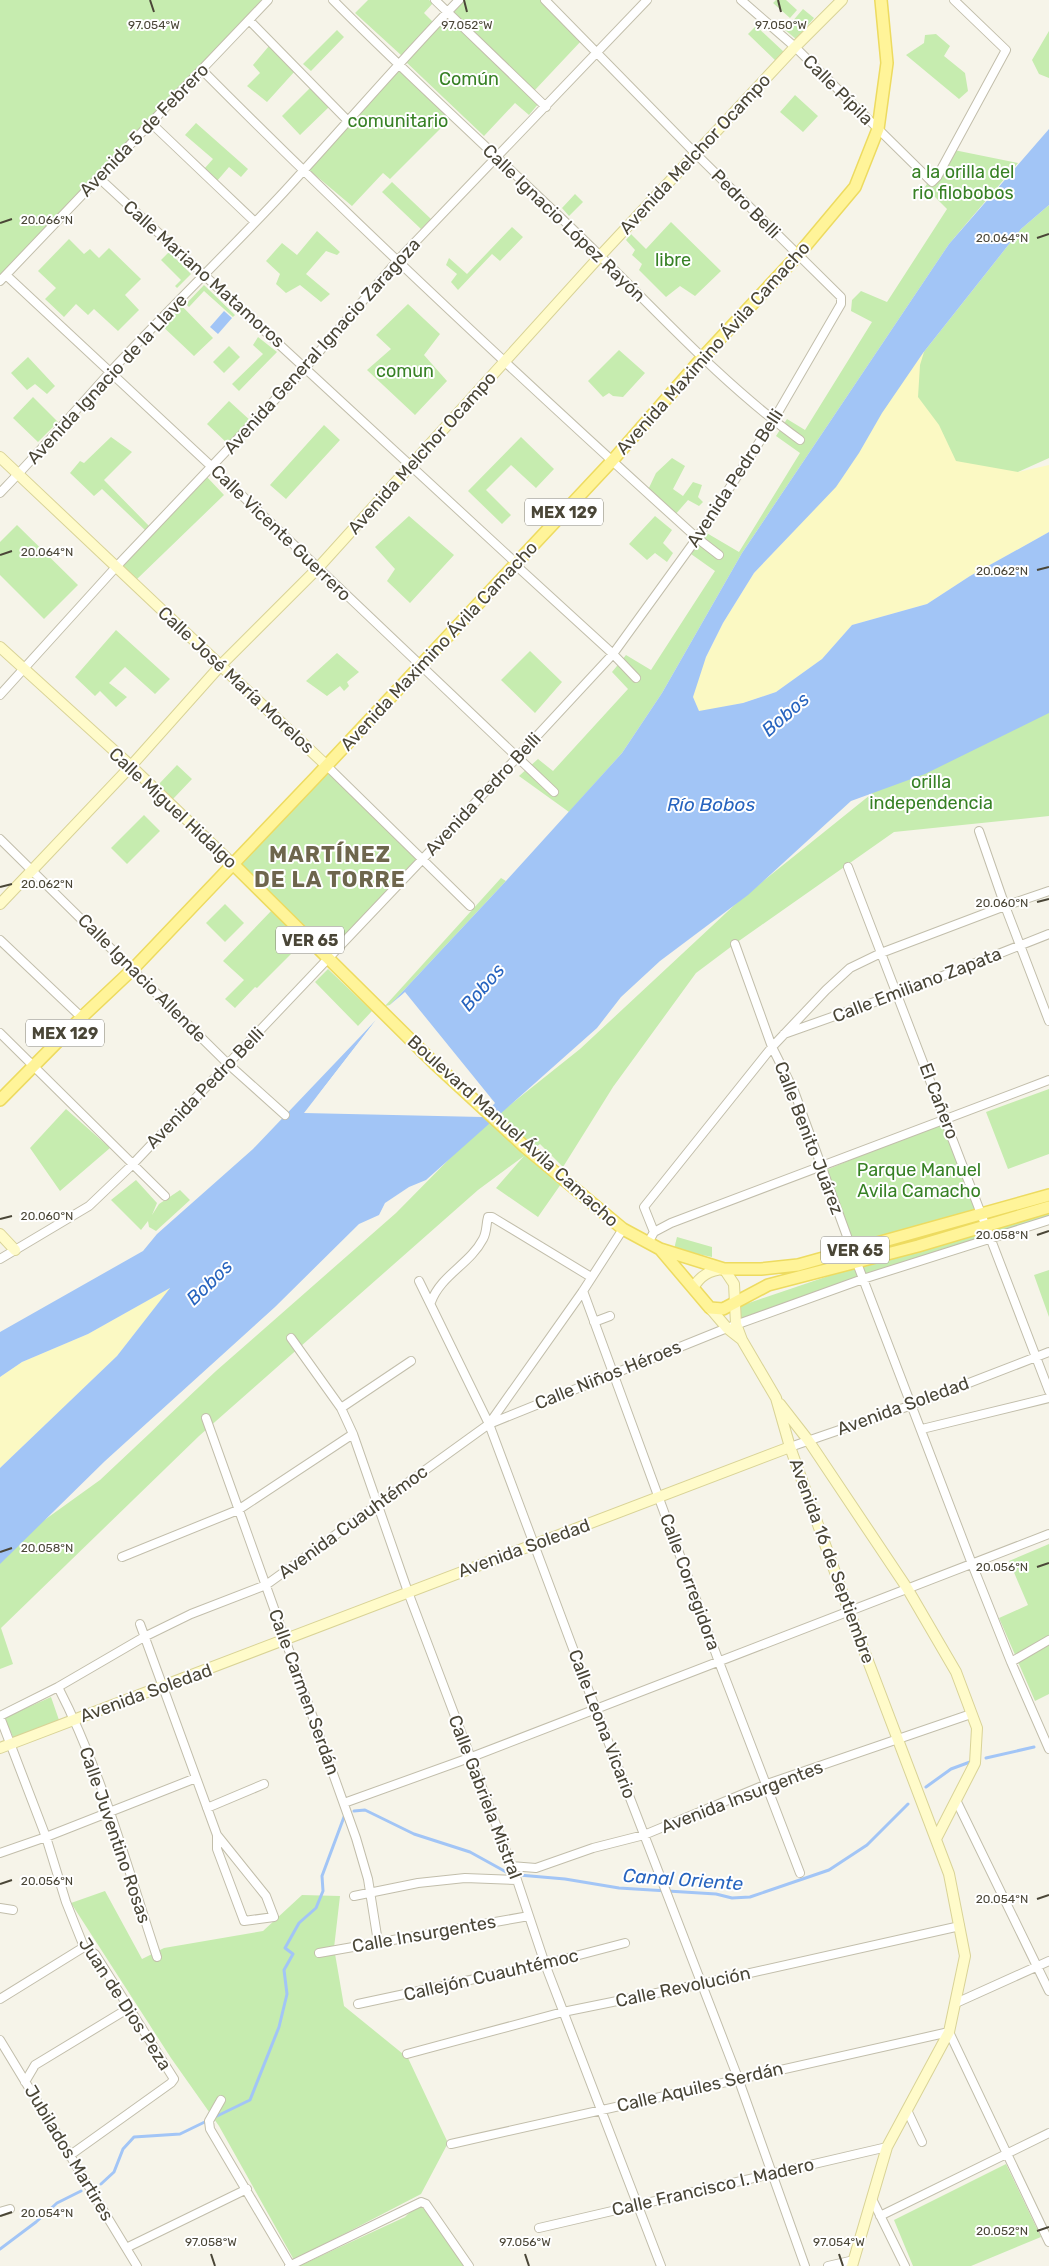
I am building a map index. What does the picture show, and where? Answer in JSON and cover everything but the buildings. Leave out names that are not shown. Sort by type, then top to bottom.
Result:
[{"type":"main road","name":"Avenida Melchor Ocampo","points":[[0,904],[131,766],[221,665],[318,568],[600,256],[795,47],[842,0]]},
{"type":"main road","name":"Avenida Maximino Ávila Camacho","points":[[0,1100],[82,1016],[133,969],[234,865],[612,461],[702,358],[798,255],[855,187],[878,129],[887,63],[881,0]]},
{"type":"main road","name":"Calle José María Morelos","points":[[0,457],[326,766]]},
{"type":"main road","name":"Calle Miguel Hidalgo","points":[[0,647],[131,766],[329,958],[385,1015]]},
{"type":"main road","name":"Boulevard Manuel Ávila Camacho","points":[[385,1015],[525,1147],[623,1229],[660,1249],[724,1269],[761,1269],[798,1265],[918,1246],[1049,1207]]},
{"type":"main road","name":"Boulevard Manuel Ávila Camacho","points":[[710,1308],[723,1308],[768,1285],[982,1214],[1049,1195]]},
{"type":"main road","points":[[0,1234],[15,1250]]},
{"type":"main road","name":"Avenida 16 de Septiembre","points":[[660,1249],[710,1308],[731,1326],[742,1340],[776,1398],[790,1447],[849,1611],[949,1874],[960,1926],[965,1956],[949,2032],[887,2147],[853,2263]]},
{"type":"main road","points":[[693,1288],[702,1276],[709,1272],[724,1269],[734,1284],[734,1303]]},
{"type":"main road","name":"Avenida 16 de Septiembre","points":[[731,1326],[734,1303]]},
{"type":"main road","points":[[776,1398],[808,1440],[907,1588],[956,1672],[977,1728],[975,1763],[936,1840]]},
{"type":"main road","name":"Avenida Soledad","points":[[5,1746],[285,1641],[408,1592],[790,1447]]},
{"type":"street","name":"Avenida 5 de Febrero","points":[[3,278],[268,0]]},
{"type":"street","name":"Calle Ignacio López Rayón","points":[[334,0],[397,64],[600,256],[702,358],[773,421],[800,440]]},
{"type":"street","points":[[435,0],[546,107]]},
{"type":"street","name":"Avenida Ignacio de la Llave","points":[[0,493],[111,372],[303,171],[397,64],[458,0]]},
{"type":"street","name":"Pedro Belli","points":[[545,0],[842,299]]},
{"type":"street","name":"Avenida General Ignacio Zaragoza","points":[[0,695],[116,567],[306,368],[398,260],[646,0]]},
{"type":"street","name":"Calle Pípila","points":[[741,0],[795,47],[932,182],[937,177],[1006,50],[954,0]]},
{"type":"street","points":[[249,20],[348,122]]},
{"type":"street","points":[[202,70],[303,171],[504,362],[697,538],[719,555]]},
{"type":"street","points":[[150,123],[255,222]]},
{"type":"street","name":"Calle Mariano Matamoros","points":[[99,178],[516,563],[520,570],[614,654],[636,678]]},
{"type":"street","name":"Calle Vicente Guerrero","points":[[3,278],[111,372],[554,792]]},
{"type":"street","name":"Avenida Pedro Belli","points":[[0,1259],[89,1206],[132,1165],[518,758],[614,654],[697,538],[773,421],[842,299]]},
{"type":"street","name":"Calle José María Morelos","points":[[326,766],[470,906]]},
{"type":"street","points":[[979,831],[1005,906],[1049,1021]]},
{"type":"street","name":"Calle Ignacio Allende","points":[[0,839],[227,1063],[285,1115]]},
{"type":"street","name":"El Cañero","points":[[848,867],[1049,1391]]},
{"type":"street","points":[[654,1232],[644,1207],[772,1047],[826,990],[850,968],[881,953],[1049,891]]},
{"type":"street","name":"Calle Emiliano Zapata","points":[[784,1034],[897,994],[1049,934]]},
{"type":"street","points":[[0,940],[82,1016]]},
{"type":"street","name":"Calle Benito Juárez","points":[[735,944],[772,1047],[794,1091],[854,1256],[922,1429],[972,1564],[1011,1662],[1049,1749]]},
{"type":"street","points":[[0,1033],[165,1196]]},
{"type":"street","points":[[648,1243],[654,1232],[671,1223],[1049,1080]]},
{"type":"street","points":[[431,1302],[435,1291],[483,1240],[488,1217],[492,1217],[591,1277]]},
{"type":"street","name":"Calle Niños Héroes","points":[[489,1424],[731,1326],[863,1279],[1049,1220]]},
{"type":"street","name":"Avenida Cuauhtémoc","points":[[0,1716],[58,1687],[144,1637],[191,1614],[266,1585],[489,1424],[583,1290],[623,1229]]},
{"type":"street","name":"Calle Leona Vicario","points":[[419,1281],[431,1302],[489,1424],[662,1884],[738,2078],[806,2266]]},
{"type":"street","name":"Calle Corregidora","points":[[583,1290],[612,1374],[719,1662],[800,1872]]},
{"type":"street","points":[[594,1322],[610,1316]]},
{"type":"street","name":"Calle Gabriela Mistral","points":[[291,1338],[341,1408],[353,1434],[408,1592],[517,1880],[545,1964],[661,2266]]},
{"type":"street","name":"Avenida Soledad","points":[[790,1447],[912,1405],[1049,1352]]},
{"type":"street","points":[[341,1408],[411,1361]]},
{"type":"street","points":[[922,1429],[1049,1398]]},
{"type":"street","name":"Calle Carmen Serdán","points":[[206,1418],[344,1802],[368,1879],[378,1942]]},
{"type":"street","points":[[122,1558],[238,1510],[353,1434]]},
{"type":"street","points":[[344,1802],[470,1758],[1049,1534]]},
{"type":"street","points":[[140,1624],[217,1835],[266,1896],[274,1917],[244,1921],[217,1849],[217,1835]]},
{"type":"street","points":[[1011,1662],[1049,1640]]},
{"type":"street","name":"Calle Juventino Rosas","points":[[58,1687],[74,1719],[109,1813],[157,1957]]},
{"type":"street","name":"Avenida Insurgentes","points":[[511,1866],[536,1868],[593,1848],[644,1835],[767,1784],[971,1714]]},
{"type":"street","name":"Juan de Dios Peza","points":[[0,1716],[5,1746],[46,1837],[66,1902],[84,1947],[95,1954],[174,2078],[171,2083],[69,2156]]},
{"type":"street","points":[[0,1853],[109,1813],[196,1778]]},
{"type":"street","points":[[207,1808],[264,1784]]},
{"type":"street","points":[[956,1800],[1049,1991]]},
{"type":"street","points":[[354,1896],[418,1883],[465,1878],[517,1880]]},
{"type":"street","points":[[0,1908],[13,1910]]},
{"type":"street","name":"Calle Insurgentes","points":[[319,1953],[529,1916]]},
{"type":"street","name":"Calle Revolución","points":[[407,2054],[563,2012],[701,1984],[960,1926]]},
{"type":"street","name":"Callejón Cuauhtémoc","points":[[358,2004],[545,1964],[625,1944]]},
{"type":"street","points":[[0,1999],[84,1947]]},
{"type":"street","points":[[956,2003],[1049,1961]]},
{"type":"street","points":[[25,2082],[35,2065],[129,2008]]},
{"type":"street","points":[[949,2032],[1049,2242]]},
{"type":"street","name":"Calle Aquiles Serdán","points":[[451,2144],[949,2032]]},
{"type":"street","name":"Jubilados Martires","points":[[0,2040],[137,2266]]},
{"type":"street","points":[[221,2100],[209,2121],[210,2129],[290,2266],[421,2202],[426,2204],[469,2266]]},
{"type":"street","points":[[907,2110],[922,2142]]},
{"type":"street","points":[[880,2216],[1049,2133]]},
{"type":"street","name":"Calle Francisco I. Madero","points":[[539,2228],[887,2147]]},
{"type":"street","points":[[126,2248],[246,2189]]},
{"type":"street","points":[[872,2199],[905,2266]]},
{"type":"street","points":[[0,2212],[10,2209]]},
{"type":"street","points":[[828,2266],[853,2263]]},
{"type":"green space","points":[[0,0],[273,0],[0,283]]},
{"type":"green space","points":[[368,0],[429,0],[433,3],[424,13],[433,22],[402,56],[355,13]]},
{"type":"green space","points":[[462,0],[542,0],[582,40],[534,91],[452,10]]},
{"type":"green space","points":[[776,0],[786,0],[797,10],[790,18],[773,3]]},
{"type":"green space","points":[[803,9],[814,18],[796,39],[785,30]]},
{"type":"green space","name":"Común","points":[[449,14],[539,103],[529,115],[515,103],[484,136],[405,61]]},
{"type":"green space","points":[[756,26],[785,53],[777,62],[748,34]]},
{"type":"green space","points":[[337,30],[344,37],[311,71],[303,64]]},
{"type":"green space","points":[[1049,31],[1049,78],[1039,74],[1032,60]]},
{"type":"green space","points":[[936,34],[950,46],[944,56],[965,73],[968,91],[959,99],[906,55],[924,43],[925,35]]},
{"type":"green space","points":[[269,46],[295,71],[267,102],[247,86],[260,73],[253,65]]},
{"type":"green space","name":"comunitario","points":[[397,68],[450,119],[390,179],[383,173],[352,206],[308,169]]},
{"type":"green space","points":[[311,87],[330,106],[300,135],[282,116]]},
{"type":"green space","points":[[795,95],[818,116],[803,132],[780,112]]},
{"type":"green space","points":[[196,123],[248,169],[241,177],[229,167],[217,181],[204,169],[213,159],[185,135]]},
{"type":"green space","name":"a la orilla del rio filobobos","points":[[949,149],[1018,163],[949,244],[742,553],[662,693],[622,753],[569,812],[519,776],[538,759],[553,771],[628,689],[612,672],[626,655],[651,670],[715,571],[691,554],[705,532],[739,552],[800,453],[776,436],[787,419],[805,430],[872,322],[851,311],[852,300],[861,291],[887,302],[947,209],[925,187]]},
{"type":"green space","points":[[392,182],[431,219],[421,229],[382,192]]},
{"type":"green space","points":[[575,194],[583,202],[569,216],[562,208]]},
{"type":"green space","points":[[1049,205],[1049,458],[1018,472],[806,517],[923,353],[1021,229]]},
{"type":"green space","name":"libre","points":[[671,222],[721,271],[695,296],[680,286],[666,297],[639,270],[642,264],[632,255],[635,250],[626,240],[631,234],[646,249]]},
{"type":"green space","points":[[512,227],[523,237],[500,261],[492,254],[458,290],[451,282],[457,274],[446,265],[449,258],[467,274]]},
{"type":"green space","points":[[317,231],[340,252],[337,255],[326,251],[306,274],[330,294],[321,302],[300,285],[286,293],[276,284],[280,274],[266,261],[282,243],[297,255]]},
{"type":"green space","points":[[69,239],[84,254],[90,249],[99,258],[109,248],[141,279],[125,295],[139,310],[118,331],[94,309],[88,315],[76,304],[64,317],[45,299],[56,288],[38,271]]},
{"type":"green space","points":[[169,252],[191,274],[177,288],[175,286],[181,280],[161,260]]},
{"type":"green space","points":[[204,285],[235,315],[233,317],[204,291],[189,307],[186,304]]},
{"type":"green space","points":[[178,302],[213,338],[194,356],[158,322]]},
{"type":"green space","name":"comun","points":[[408,304],[440,334],[424,355],[447,381],[415,415],[367,370],[391,349],[376,335]]},
{"type":"green space","points":[[258,337],[277,352],[239,391],[232,384],[263,354],[253,345]]},
{"type":"green space","points":[[229,346],[240,357],[224,373],[213,362]]},
{"type":"green space","points":[[619,350],[645,373],[623,397],[613,396],[609,393],[603,397],[588,381]]},
{"type":"green space","points":[[28,357],[55,386],[47,394],[35,384],[27,390],[11,373]]},
{"type":"green space","points":[[33,397],[58,422],[38,442],[13,418]]},
{"type":"green space","points":[[229,401],[252,422],[229,445],[207,424]]},
{"type":"green space","points":[[324,425],[340,440],[286,499],[270,485]]},
{"type":"green space","points":[[111,437],[132,452],[104,480],[150,527],[146,531],[102,489],[94,496],[70,473],[80,461],[84,463]]},
{"type":"green space","points":[[521,437],[554,469],[536,488],[511,465],[486,490],[511,515],[502,524],[468,491]]},
{"type":"green space","points":[[672,458],[685,466],[673,489],[683,496],[693,482],[702,485],[698,497],[703,502],[699,506],[688,500],[674,516],[647,492],[656,473]]},
{"type":"green space","points":[[207,477],[224,495],[136,580],[118,569]]},
{"type":"green space","points":[[409,516],[454,555],[410,603],[387,581],[395,569],[375,547]]},
{"type":"green space","points":[[655,516],[672,530],[663,543],[673,553],[667,562],[655,553],[647,560],[629,544]]},
{"type":"green space","points":[[17,525],[78,585],[44,619],[0,575],[0,542]]},
{"type":"green space","points":[[116,630],[170,679],[155,694],[125,667],[109,683],[127,697],[116,707],[100,691],[95,696],[75,677]]},
{"type":"green space","points":[[530,651],[562,682],[535,713],[501,680]]},
{"type":"green space","points":[[337,653],[359,672],[347,682],[349,686],[344,691],[340,686],[327,696],[306,681]]},
{"type":"green space","name":"orilla independencia","points":[[1049,692],[1049,816],[894,832],[696,973],[613,1087],[563,1167],[540,1144],[527,1154],[561,1184],[538,1217],[496,1188],[524,1156],[478,1190],[199,1436],[1,1628],[13,1664],[0,1669],[0,1552],[100,1480],[216,1371],[396,1213],[475,1133],[580,1049],[741,899],[926,750]]},
{"type":"green space","points":[[177,765],[192,779],[173,799],[158,785]]},
{"type":"green space","points":[[327,769],[422,859],[331,954],[236,864]]},
{"type":"green space","points":[[144,815],[160,831],[127,864],[111,848]]},
{"type":"green space","points":[[501,878],[506,881],[390,1005],[385,1006]]},
{"type":"green space","points":[[225,904],[244,923],[225,942],[206,923]]},
{"type":"green space","points":[[272,910],[304,941],[235,1008],[225,999],[244,980],[223,961]]},
{"type":"green space","points":[[328,969],[372,1011],[358,1026],[315,982]]},
{"type":"green space","points":[[1049,1089],[1049,1154],[1008,1169],[986,1112]]},
{"type":"green space","points":[[66,1109],[110,1148],[60,1191],[30,1148]]},
{"type":"green space","name":"Parque Manuel Avila Camacho","points":[[945,1120],[979,1210],[854,1248],[824,1171]]},
{"type":"green space","points":[[136,1180],[157,1203],[152,1215],[159,1204],[180,1190],[190,1200],[156,1231],[149,1227],[148,1221],[141,1230],[111,1200]]},
{"type":"green space","points":[[1049,1208],[1049,1220],[992,1237],[989,1227]]},
{"type":"green space","points":[[986,1228],[989,1237],[864,1278],[860,1266]]},
{"type":"green space","points":[[677,1237],[712,1247],[712,1257],[674,1249]]},
{"type":"green space","points":[[858,1266],[862,1278],[741,1319],[740,1306]]},
{"type":"green space","points":[[1049,1270],[1049,1317],[1034,1275]]},
{"type":"green space","points":[[1049,1544],[1049,1694],[1035,1701],[999,1618],[1028,1605],[1009,1561]]},
{"type":"green space","points":[[51,1697],[59,1720],[14,1739],[4,1718]]},
{"type":"green space","points":[[105,1891],[142,1959],[164,1948],[263,1931],[302,1895],[340,1896],[334,1948],[344,2006],[408,2058],[448,2143],[421,2194],[294,2260],[219,2126],[171,2058],[71,1903]]},
{"type":"green space","points":[[1006,2164],[1041,2237],[971,2266],[913,2266],[894,2220]]},
{"type":"green space","points":[[422,2200],[467,2266],[299,2266],[405,2217]]},
{"type":"sand","points":[[931,329],[920,365],[918,397],[939,425],[956,461],[1018,472],[1049,465],[1049,532],[970,576],[927,604],[852,625],[822,659],[776,692],[743,703],[699,712],[693,697],[700,670],[723,623],[754,573],[811,512],[887,405]]},
{"type":"sand","points":[[171,1287],[117,1356],[0,1468],[0,1377],[22,1362],[88,1334]]},
{"type":"water","name":"Río Bobos","points":[[1049,129],[1049,205],[1021,229],[923,353],[882,413],[859,453],[836,487],[754,573],[723,623],[706,657],[693,697],[699,711],[743,703],[776,692],[822,659],[852,625],[927,604],[970,576],[1049,532],[1049,713],[925,774],[851,801],[748,895],[660,961],[621,997],[597,1028],[426,1180],[409,1187],[385,1203],[379,1215],[359,1224],[275,1307],[105,1461],[0,1564],[0,1468],[117,1356],[170,1288],[88,1334],[22,1362],[0,1377],[0,1332],[143,1251],[157,1234],[253,1149],[376,1020],[315,1099],[402,995],[390,1005],[622,753],[662,693],[742,553],[949,244]]},
{"type":"water","points":[[224,311],[232,318],[218,334],[210,327]]},
{"type":"pier","points":[[405,992],[495,1103],[482,1117],[304,1113],[377,1018],[377,1022],[390,1005]]},
{"type":"waterway","name":"Canal Oriente","points":[[986,1758],[1034,1747]]},
{"type":"waterway","name":"Canal Oriente","points":[[926,1787],[951,1769],[970,1762]]},
{"type":"waterway","name":"Canal Oriente","points":[[519,1875],[565,1879],[619,1888],[716,1894],[732,1898],[750,1897],[829,1870],[867,1845],[908,1804]]},
{"type":"waterway","name":"Canal Oriente","points":[[354,1811],[365,1810],[414,1834],[470,1852],[508,1873]]},
{"type":"waterway","name":"Canal Oriente","points":[[101,2184],[114,2172],[123,2149],[134,2137],[180,2134],[250,2100],[279,2027],[287,1994],[284,1970],[293,1954],[285,1948],[299,1923],[316,1908],[323,1891],[322,1876],[344,1817]]},
{"type":"waterway","name":"Canal Oriente","points":[[0,2249],[36,2222],[57,2203],[81,2191]]},
{"type":"district","name":"MARTÍNEZ DE LA TORRE","points":[[330,866]]},
{"type":"water label","name":"Bobos","points":[[785,714]]},
{"type":"water label","name":"Bobos","points":[[482,987]]},
{"type":"water label","name":"Bobos","points":[[209,1282]]}]
